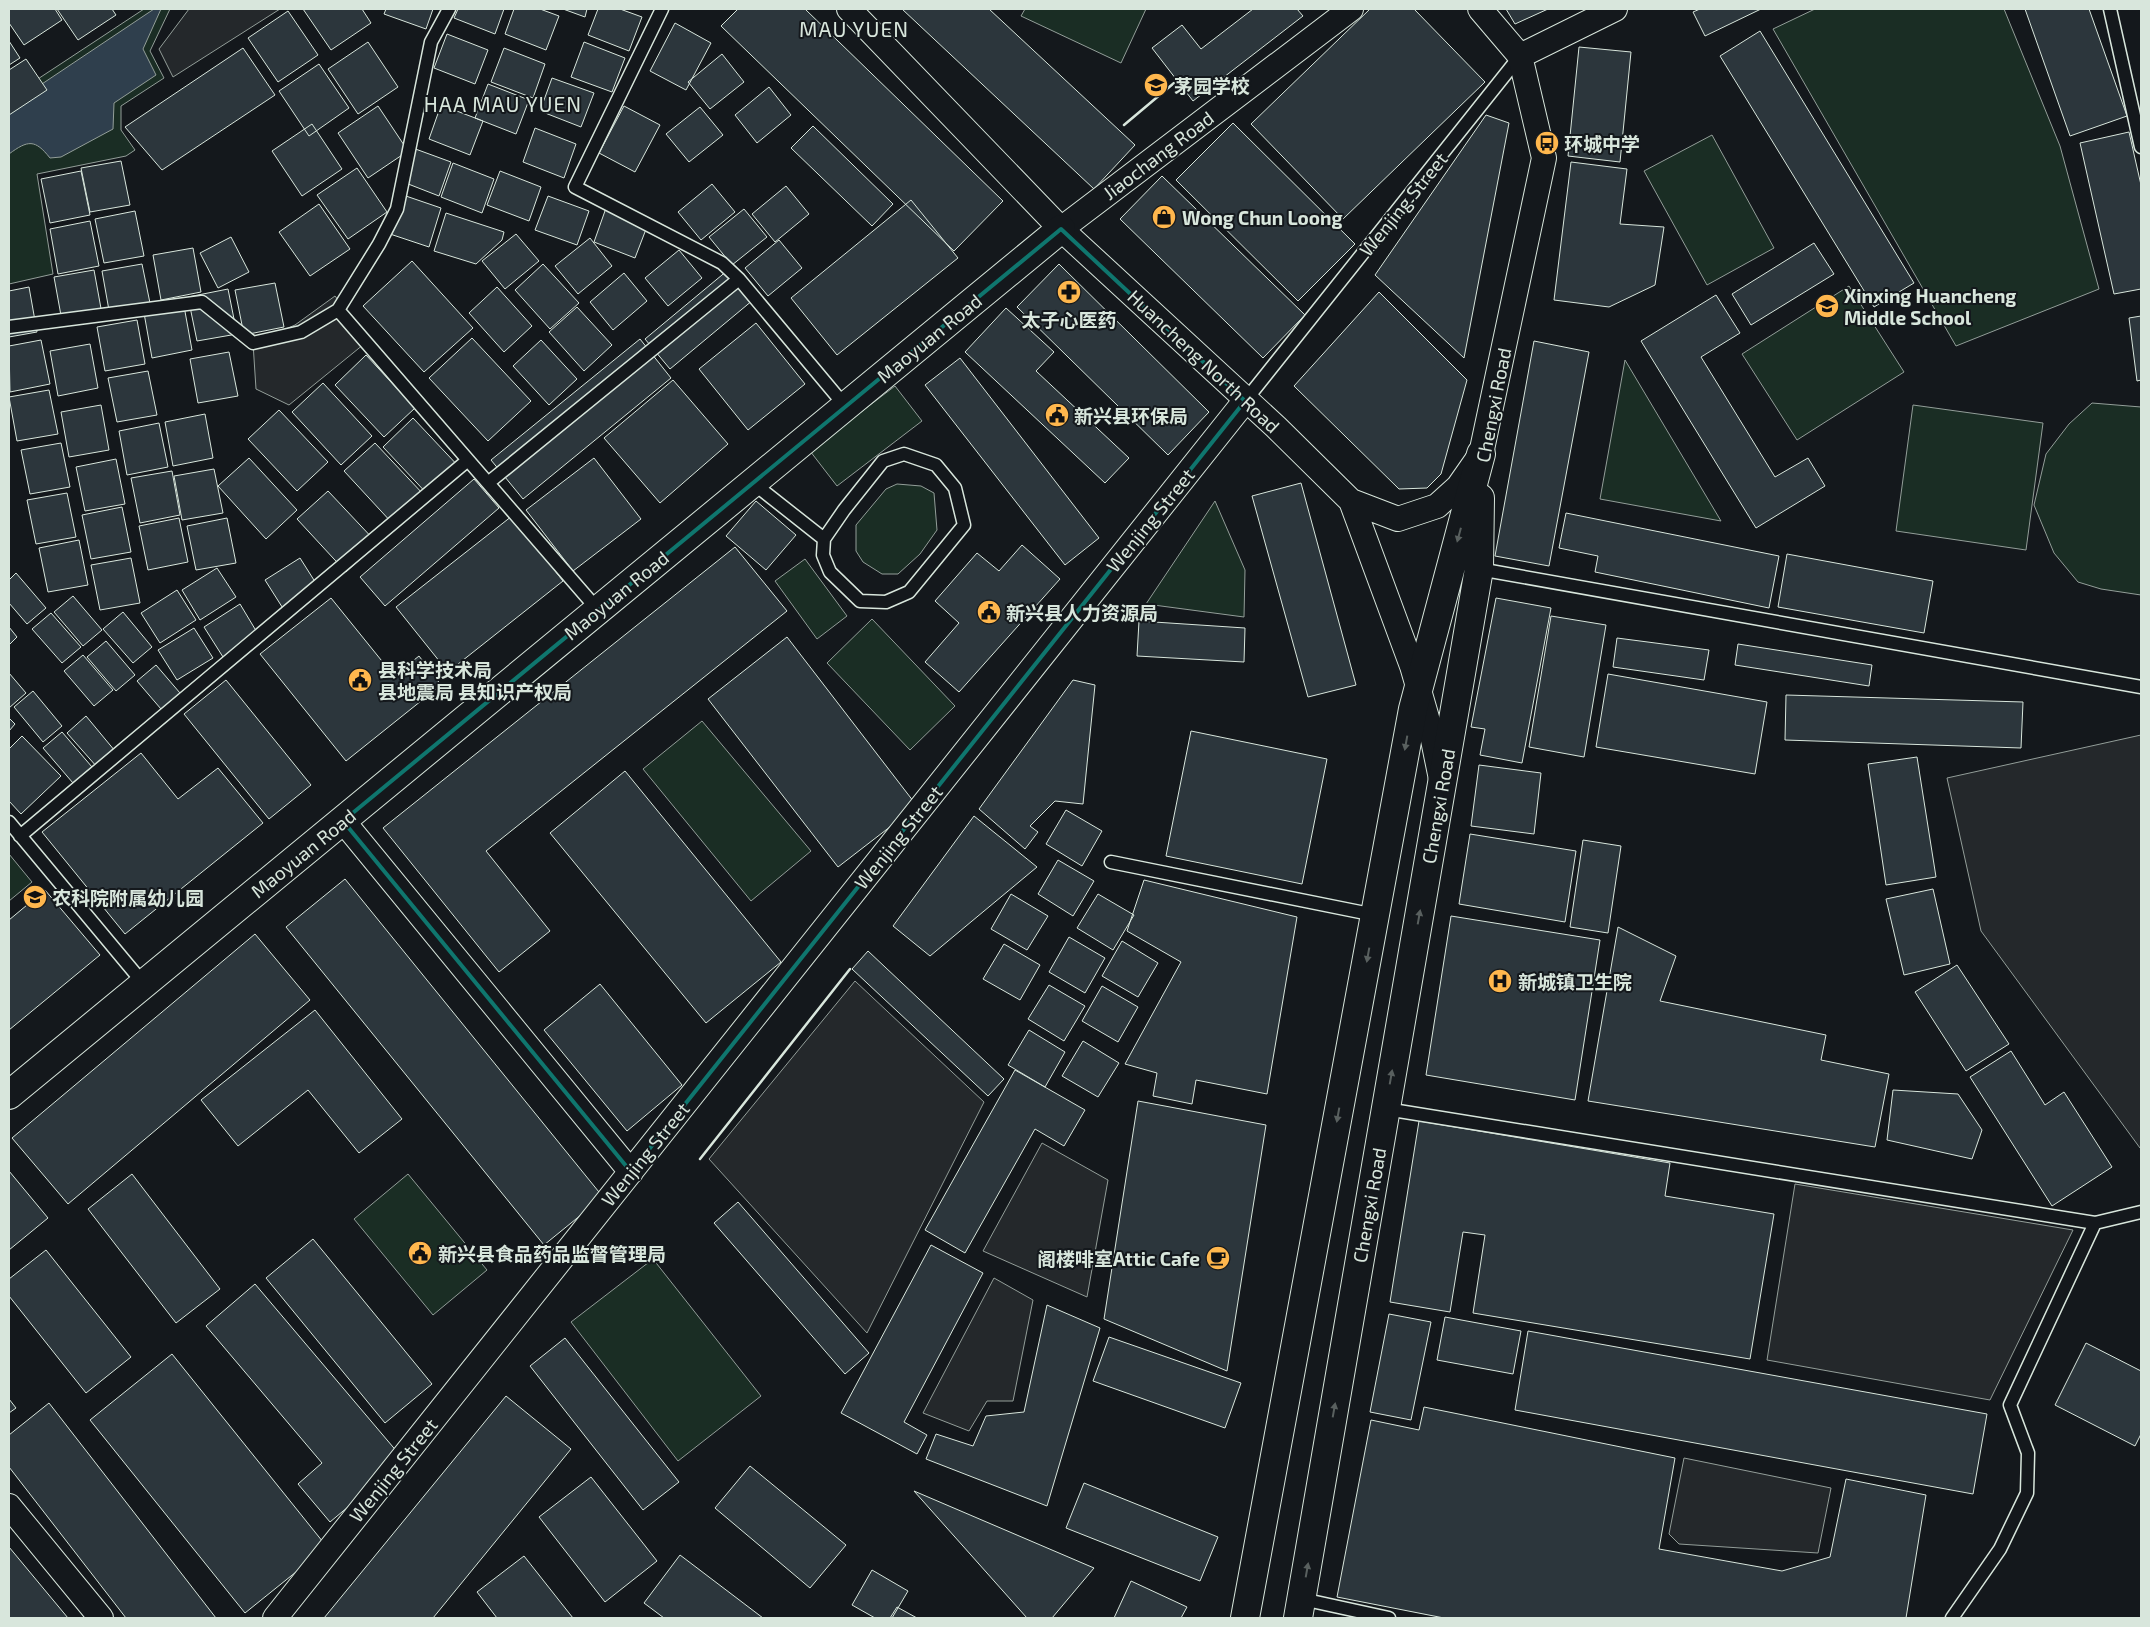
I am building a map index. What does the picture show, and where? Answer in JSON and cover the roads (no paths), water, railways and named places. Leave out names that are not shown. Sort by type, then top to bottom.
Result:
[{"type":"main road","name":"Maoyuan Road","points":[[9,1095],[1061,229]]},
{"type":"main road","name":"Chengxi Road","points":[[1300,1609],[1479,569],[1481,454]]},
{"type":"main road","points":[[1246,1618],[1413,709],[1481,454]]},
{"type":"street","name":"Huancheng North Road","points":[[849,9],[1061,229],[1276,427],[1351,501],[1412,666],[1432,735],[1441,784]]},
{"type":"street","name":"Jiaochang Road","points":[[1061,229],[1351,9]]},
{"type":"street","name":"Chengxi Road","points":[[1480,9],[1520,56],[1544,158],[1481,454]]},
{"type":"street","points":[[1520,56],[1615,9]]},
{"type":"street","name":"Wenjing Street","points":[[275,1618],[1246,400]]},
{"type":"street","points":[[1351,501],[1398,518],[1437,506],[1458,487],[1481,454]]},
{"type":"street","points":[[343,820],[631,1172]]},
{"type":"street","points":[[9,1506],[101,1618]]},
{"type":"lane","points":[[9,327],[202,302],[253,343],[301,332],[338,310],[380,244],[397,209],[430,42],[449,9]]},
{"type":"lane","points":[[662,9],[575,188],[722,263],[739,279],[846,407]]},
{"type":"lane","points":[[2110,9],[2141,147]]},
{"type":"lane","name":"Wenjing Street","points":[[1246,400],[1520,56]]},
{"type":"lane","points":[[488,483],[739,279]]},
{"type":"lane","points":[[338,310],[598,610]]},
{"type":"lane","points":[[904,454],[936,465],[955,488],[964,525],[909,592],[886,602],[860,602],[830,572],[822,555],[824,539],[844,510],[883,461],[904,454]]},
{"type":"lane","points":[[20,836],[468,460]]},
{"type":"lane","points":[[753,483],[824,539]]},
{"type":"lane","points":[[1479,569],[2141,687]]},
{"type":"lane","points":[[9,822],[144,984]]},
{"type":"lane","points":[[1111,862],[1375,915]]},
{"type":"lane","points":[[1386,1109],[2095,1223],[2141,1212]]},
{"type":"lane","points":[[1952,1618],[2000,1549],[2027,1492],[2028,1453],[2010,1405],[2095,1223]]},
{"type":"lane","points":[[1300,1609],[1389,1618]]},
{"type":"water","points":[[154,9],[161,9],[143,49],[156,75],[114,103],[113,129],[61,157],[50,158],[40,147],[31,144],[21,146],[9,154],[9,106]]},
{"type":"place","name":"茅园学校","points":[[1156,85]]},
{"type":"place","name":"环城中学","points":[[1547,143]]},
{"type":"place","name":"Wong Chun Loong","points":[[1164,217]]},
{"type":"place","name":"太子心医药","points":[[1069,292]]},
{"type":"place","name":"Xinxing Huancheng Middle School","points":[[1827,306]]},
{"type":"place","name":"新兴县环保局","points":[[1057,415]]},
{"type":"place","name":"新兴县人力资源局","points":[[989,612]]},
{"type":"place","name":"县科学技术局 县地震局 县知识产权局","points":[[360,680]]},
{"type":"place","name":"农科院附属幼儿园","points":[[35,897]]},
{"type":"place","name":"新城镇卫生院","points":[[1500,981]]},
{"type":"place","name":"新兴县食品药品监督管理局","points":[[420,1253]]},
{"type":"place","name":"阁楼啡室Attic Cafe","points":[[1218,1258]]},
{"type":"district","name":"MAU YUEN","points":[[854,28]]},
{"type":"district","name":"HAA MAU YUEN","points":[[503,103]]}]
